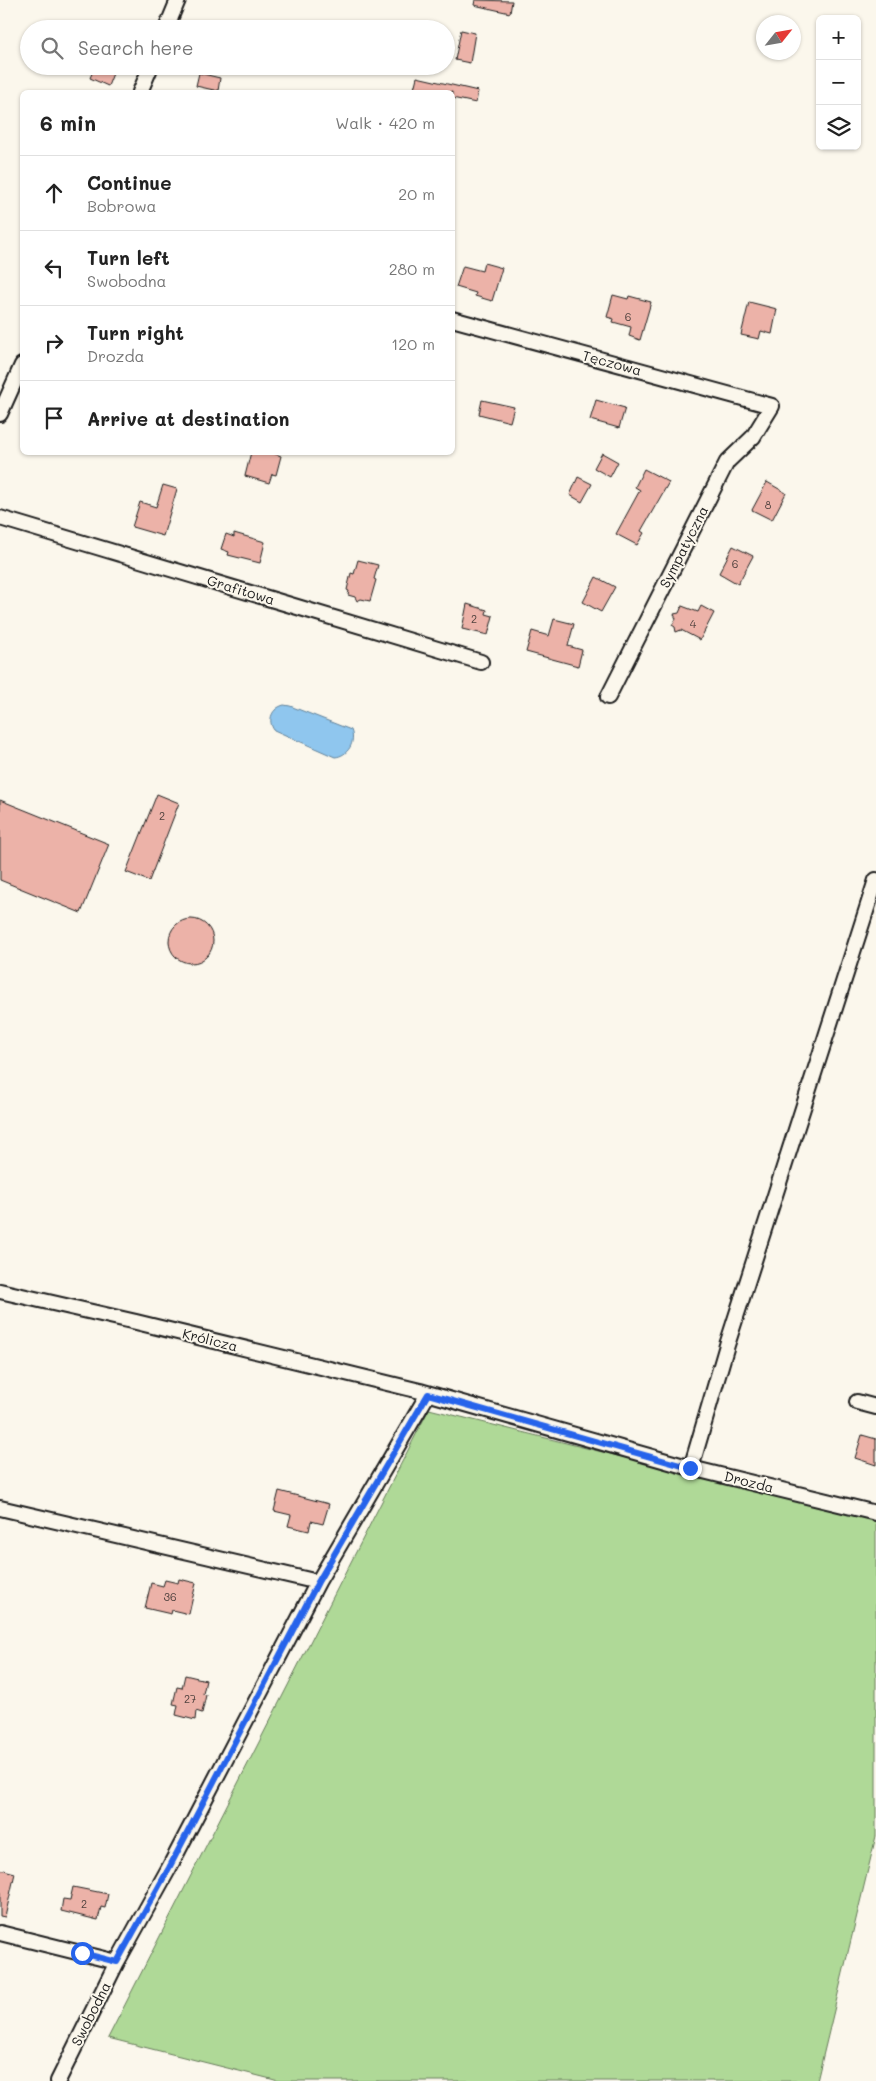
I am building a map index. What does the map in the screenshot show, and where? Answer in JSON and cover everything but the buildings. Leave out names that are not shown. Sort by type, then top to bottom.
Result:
[{"type":"street","points":[[170,20],[178,0]]},
{"type":"street","points":[[141,90],[147,75]]},
{"type":"street","name":"Tęczowa","points":[[455,320],[772,406]]},
{"type":"street","points":[[0,414],[20,369]]},
{"type":"street","name":"Sympatyczna","points":[[608,697],[727,462],[754,437],[772,406]]},
{"type":"street","name":"Grafitowa","points":[[0,518],[481,662]]},
{"type":"street","points":[[690,1468],[730,1336],[876,880]]},
{"type":"street","name":"Królicza","points":[[0,1291],[145,1324],[424,1393]]},
{"type":"street","name":"Drozda","points":[[424,1393],[690,1468],[876,1513]]},
{"type":"street","name":"Swobodna","points":[[58,2081],[117,1962],[178,1850],[318,1582],[424,1393]]},
{"type":"street","points":[[857,1402],[876,1407]]},
{"type":"street","points":[[0,1508],[318,1582]]},
{"type":"street","points":[[0,1933],[117,1962]]},
{"type":"green space","points":[[429,1409],[876,1520],[876,1836],[817,2081],[279,2081],[108,2038]]},
{"type":"water","points":[[284,705],[351,730],[352,744],[350,748],[344,754],[335,757],[274,730],[271,722],[272,715],[276,709]]},
{"type":"route","points":[[82,1953],[117,1962],[169,1868],[318,1582],[428,1394],[690,1468]]}]
